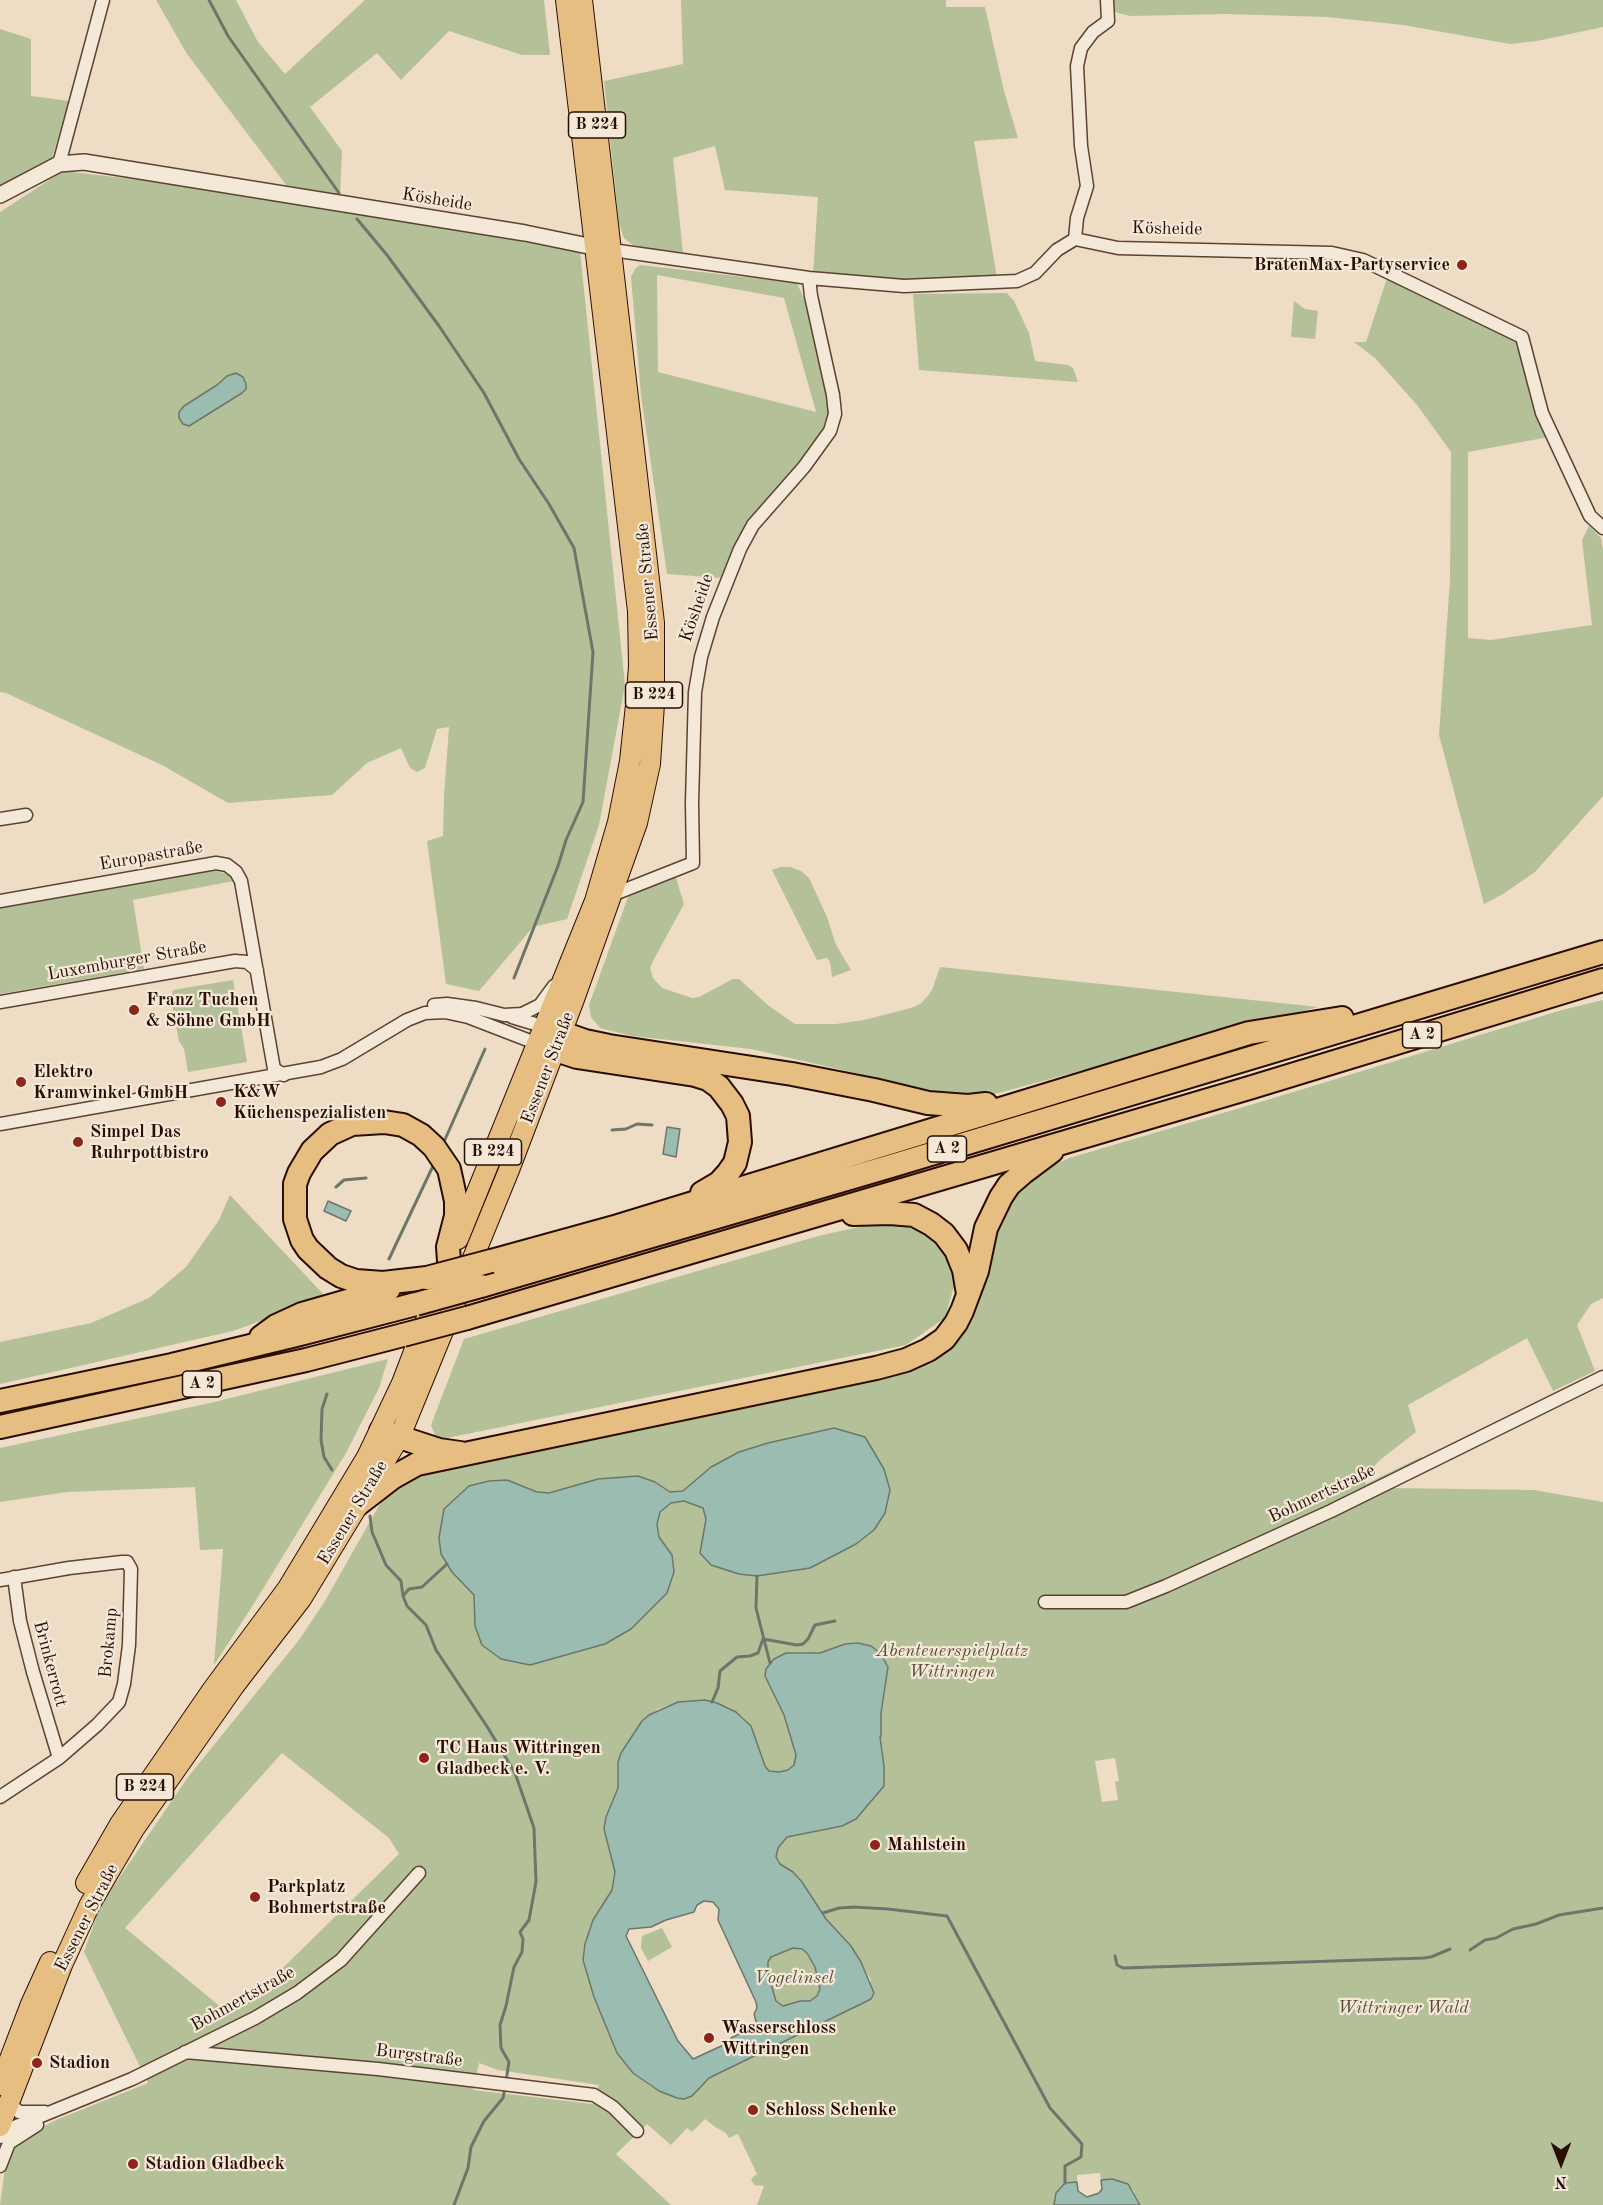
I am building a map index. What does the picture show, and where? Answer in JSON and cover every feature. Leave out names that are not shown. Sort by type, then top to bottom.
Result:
[{"type":"highway","name":"A 2","points":[[0,1401],[247,1347],[481,1286],[891,1166],[1603,952]]},
{"type":"highway","name":"A 2","points":[[0,1428],[306,1360],[467,1318],[1249,1088],[1603,980]]},
{"type":"highway","points":[[247,1347],[276,1326],[303,1314],[618,1226],[1249,1033],[1412,1009]]},
{"type":"highway","points":[[550,1038],[585,1041],[629,1050],[792,1074],[928,1103],[968,1106],[1027,1100]]},
{"type":"highway","points":[[550,1038],[605,1062],[695,1075],[708,1079],[726,1095],[738,1116],[740,1135],[738,1155],[728,1173],[719,1183],[705,1192],[624,1218],[618,1226]]},
{"type":"highway","points":[[427,1278],[383,1283],[356,1281],[328,1268],[302,1239],[295,1219],[295,1184],[312,1151],[330,1134],[351,1124],[384,1122],[403,1125],[421,1135],[434,1147],[449,1169],[456,1201],[456,1216],[448,1247],[449,1260]]},
{"type":"highway","points":[[357,1505],[392,1478],[417,1464],[876,1368],[906,1360],[928,1350],[944,1339],[956,1323],[977,1271],[986,1228],[1009,1185],[1068,1140]]},
{"type":"highway","points":[[816,1216],[890,1213],[914,1215],[945,1234],[956,1250],[964,1270],[968,1294]]},
{"type":"highway","points":[[391,1438],[439,1450],[465,1453]]},
{"type":"highway","points":[[391,1438],[407,1461],[417,1464]]},
{"type":"main road","name":"Essener Straße","points":[[5,2135],[4,2094],[31,2004],[77,1899],[120,1824],[213,1689],[288,1588],[391,1438],[402,1383],[449,1260],[612,895],[637,824],[650,764],[654,704],[654,623],[617,311],[603,249],[566,0]]},
{"type":"main road","name":"Essener Straße","points":[[4,2094],[95,1894],[134,1829],[180,1762],[234,1686],[301,1599],[357,1505],[391,1438],[509,1170],[571,964],[602,880],[618,822],[630,761],[639,666],[638,611],[603,249],[582,0]]},
{"type":"street","points":[[0,195],[59,164],[103,0]]},
{"type":"street","points":[[1075,238],[1077,218],[1088,186],[1081,147],[1077,66],[1081,48],[1093,32],[1108,21],[1107,0]]},
{"type":"street","name":"Kösheide","points":[[59,164],[84,162],[319,202],[525,233],[603,249],[809,278],[904,286],[1017,281],[1035,273],[1057,250],[1075,238],[1118,248],[1332,253],[1350,256],[1375,264],[1522,337],[1542,412],[1590,516],[1603,528]]},
{"type":"street","name":"Kösheide","points":[[612,895],[693,863],[694,692],[701,657],[713,617],[740,549],[753,525],[830,431],[835,414],[809,278]]},
{"type":"street","points":[[0,819],[26,815]]},
{"type":"street","name":"Europastraße","points":[[0,902],[216,863],[227,865],[236,872],[241,880],[274,1069],[284,1075]]},
{"type":"street","name":"Luxemburger Straße","points":[[0,1002],[235,961],[247,962],[257,970]]},
{"type":"street","points":[[504,1015],[522,1014],[540,1005],[571,964]]},
{"type":"street","points":[[385,1033],[406,1014],[429,1006],[447,1004],[504,1015],[550,1038]]},
{"type":"street","points":[[0,1124],[321,1067],[342,1059],[407,1020],[425,1013],[445,1012],[550,1038]]},
{"type":"street","name":"Bohmertstraße","points":[[1046,1602],[1126,1602],[1166,1586],[1341,1506],[1603,1377]]},
{"type":"street","name":"Brokamp","points":[[0,1580],[122,1562],[127,1562],[131,1569],[129,1645],[124,1684],[119,1702],[58,1758],[0,1797]]},
{"type":"street","name":"Brinkerrott","points":[[14,1577],[20,1621],[58,1758]]},
{"type":"street","name":"Bohmertstraße","points":[[5,2135],[132,2079],[264,2013],[297,1993],[341,1960],[419,1873]]},
{"type":"street","name":"Burgstraße","points":[[184,2052],[378,2069],[594,2095],[613,2107],[637,2131]]},
{"type":"street","name":"Bohmertstraße","points":[[4,2094],[19,2112],[53,2112]]},
{"type":"street","points":[[0,2166],[5,2135]]},
{"type":"green space","points":[[156,0],[236,0],[258,42],[285,74],[365,0],[544,0],[550,55],[522,55],[449,31],[401,80],[377,53],[310,107],[342,151],[340,198],[287,186],[187,54]]},
{"type":"green space","points":[[681,0],[946,0],[946,7],[985,7],[1004,91],[1018,138],[974,141],[997,278],[909,281],[813,274],[818,197],[725,190],[715,146],[673,158],[683,253],[634,246],[624,238],[619,224],[604,81],[683,64]]},
{"type":"green space","points":[[1114,0],[1603,0],[1603,27],[1537,41],[1510,44],[1403,25],[1327,17],[1227,14],[1130,16],[1115,12]]},
{"type":"green space","points":[[0,29],[31,39],[31,96],[69,101],[51,161],[0,187]]},
{"type":"green space","points":[[63,171],[185,185],[580,251],[625,685],[599,825],[567,919],[533,927],[479,991],[446,984],[427,841],[443,836],[449,727],[437,729],[425,768],[417,772],[410,768],[401,748],[367,763],[332,795],[228,803],[162,765],[0,692],[0,212]]},
{"type":"green space","points":[[640,265],[797,283],[809,310],[830,400],[830,419],[823,434],[749,521],[721,578],[667,574],[641,395],[631,277]],"holes":[[[657,275],[784,298],[816,412],[658,372]]]},
{"type":"green space","points":[[1388,275],[1517,341],[1549,437],[1468,452],[1468,638],[1491,640],[1592,625],[1582,540],[1589,526],[1601,538],[1603,550],[1603,796],[1535,872],[1484,904],[1439,735],[1450,580],[1451,452],[1417,405],[1375,358],[1354,342],[1366,342]]},
{"type":"green space","points":[[1007,293],[1014,301],[1029,333],[1035,361],[1068,365],[1073,368],[1078,382],[919,370],[913,294]]},
{"type":"green space","points":[[1294,301],[1305,309],[1318,311],[1315,339],[1291,337]]},
{"type":"green space","points":[[790,867],[801,871],[809,878],[827,917],[836,945],[851,970],[832,977],[830,962],[827,958],[817,960],[772,870]]},
{"type":"green space","points":[[214,870],[230,875],[234,881],[133,900],[144,969],[0,994],[0,907]]},
{"type":"green space","points":[[675,875],[684,904],[650,968],[653,978],[662,988],[692,998],[699,997],[733,979],[739,979],[769,1006],[795,1024],[836,1024],[864,1020],[911,1008],[920,1004],[932,990],[940,967],[1318,1007],[991,1095],[955,1096],[751,1049],[632,1036],[600,1028],[591,1017],[589,1005],[628,897]]},
{"type":"green space","points":[[233,980],[247,1062],[188,1072],[171,999],[173,990]]},
{"type":"green space","points":[[1603,1000],[1603,1298],[1591,1304],[1577,1325],[1595,1371],[1553,1391],[1527,1338],[1408,1405],[1416,1432],[1380,1460],[1363,1478],[1366,1484],[1423,1456],[1391,1488],[1534,1490],[1603,1502],[1603,2205],[1140,2205],[1133,2190],[1112,2179],[1101,2180],[1100,2173],[1077,2175],[1077,2182],[1065,2183],[1056,2193],[1054,2205],[757,2205],[764,2186],[754,2185],[751,2179],[757,2174],[738,2134],[729,2138],[726,2133],[705,2119],[692,2132],[687,2128],[671,2145],[647,2124],[616,2154],[671,2205],[0,2205],[5,2168],[14,2145],[32,2132],[56,2120],[148,2083],[84,1952],[100,1906],[188,1777],[299,1640],[325,1601],[381,1502],[392,1493],[417,1476],[846,1386],[913,1369],[939,1354],[1008,1201],[1030,1176],[1069,1158],[1562,1010]],"holes":[[[832,1648],[883,1696],[881,1736],[879,1737],[884,1766],[830,1829],[787,1837],[778,1848],[776,1857],[780,1864],[793,1872],[802,1882],[826,1919],[851,1946],[871,1980],[861,2004],[709,2078],[692,2096],[677,2098],[650,2086],[633,2073],[617,2053],[594,1997],[583,1960],[593,1920],[612,1890],[615,1872],[604,1829],[606,1817],[618,1788],[626,1745],[642,1721],[658,1709],[678,1702],[705,1700],[728,1707],[743,1717],[751,1726],[765,1767],[769,1771],[788,1770],[794,1766],[796,1755],[784,1715],[770,1686],[795,1652],[820,1653]],[[282,1753],[389,1838],[399,1854],[244,2006],[228,2013],[125,1928]],[[1115,1758],[1119,1781],[1115,1782],[1118,1800],[1102,1802],[1095,1761]],[[479,2063],[498,2070],[599,2085],[593,2104],[473,2090]]]},
{"type":"green space","points":[[230,1195],[326,1297],[233,1331],[0,1384],[0,1342],[91,1323],[149,1298],[186,1267],[219,1220]]},
{"type":"green space","points":[[868,1225],[902,1225],[944,1242],[957,1276],[945,1318],[906,1345],[437,1440],[431,1425],[464,1339],[818,1236]]},
{"type":"green space","points":[[388,1359],[379,1388],[346,1453],[214,1665],[223,1549],[200,1550],[195,1487],[67,1492],[0,1502],[0,1448],[210,1403]]},
{"type":"green space","points":[[662,1928],[672,1947],[648,1961],[641,1948],[642,1936]]},
{"type":"green space","name":"Vogelinsel","points":[[793,1948],[802,1949],[807,1953],[815,1967],[820,1989],[817,1996],[810,2001],[800,2001],[783,2006],[776,2001],[768,1974],[768,1962],[771,1957]]},
{"type":"water","points":[[236,373],[243,377],[246,384],[246,389],[242,393],[189,426],[183,424],[179,418],[179,412],[184,406],[227,376]]},
{"type":"water","points":[[667,1127],[680,1129],[676,1157],[663,1154]]},
{"type":"water","points":[[328,1201],[351,1211],[346,1221],[324,1211]]},
{"type":"water","points":[[834,1428],[865,1437],[884,1469],[890,1490],[885,1513],[874,1530],[856,1544],[810,1568],[757,1576],[739,1574],[711,1565],[700,1553],[706,1519],[703,1508],[684,1501],[671,1503],[660,1512],[657,1524],[659,1537],[672,1555],[674,1572],[667,1593],[631,1629],[605,1644],[530,1665],[501,1659],[482,1645],[475,1626],[474,1595],[452,1572],[441,1554],[439,1538],[444,1509],[469,1486],[489,1481],[507,1480],[537,1492],[549,1493],[598,1479],[638,1476],[655,1482],[670,1492],[683,1491],[711,1467],[739,1452]]},
{"type":"water","points":[[858,1643],[871,1646],[880,1653],[888,1667],[880,1737],[884,1786],[856,1819],[842,1826],[787,1837],[778,1848],[776,1857],[780,1864],[793,1872],[802,1882],[826,1919],[851,1946],[861,1962],[874,1993],[871,1999],[709,2078],[692,2096],[684,2099],[677,2098],[659,2091],[633,2073],[617,2053],[594,1997],[583,1960],[585,1944],[593,1920],[612,1890],[615,1872],[604,1829],[606,1817],[618,1788],[618,1762],[621,1753],[642,1721],[649,1715],[678,1702],[705,1700],[736,1712],[751,1726],[765,1766],[769,1771],[788,1770],[794,1765],[796,1755],[784,1715],[765,1676],[766,1669],[774,1659],[786,1653],[820,1653],[845,1644]],"holes":[[[704,1901],[713,1902],[719,1909],[718,1920],[756,2002],[757,2008],[754,2014],[757,2025],[731,2038],[730,2042],[693,2059],[678,2041],[626,1936],[629,1929],[651,1927],[694,1912],[697,1905]],[[793,1948],[802,1949],[807,1953],[815,1967],[820,1989],[817,1996],[810,2001],[800,2001],[783,2006],[776,2001],[768,1974],[768,1962],[771,1957]]]},
{"type":"water","points":[[1112,2179],[1128,2184],[1140,2205],[1054,2205],[1056,2193],[1065,2183],[1077,2182],[1078,2191],[1087,2197],[1099,2193],[1102,2189],[1101,2180]]},
{"type":"waterway","points":[[209,0],[228,36],[339,193]]},
{"type":"waterway","points":[[357,219],[387,255],[439,326],[484,393],[519,459],[549,504],[574,548],[593,652],[583,802],[566,840],[514,978]]},
{"type":"waterway","points":[[443,1144],[485,1049]]},
{"type":"waterway","points":[[612,1130],[626,1129],[637,1124],[652,1125]]},
{"type":"waterway","points":[[389,1259],[433,1166]]},
{"type":"waterway","points":[[336,1187],[344,1180],[366,1178]]},
{"type":"waterway","points":[[327,1394],[322,1409],[321,1440],[324,1457],[332,1470]]},
{"type":"waterway","points":[[370,1516],[372,1532],[386,1565],[401,1581],[403,1596]]},
{"type":"waterway","points":[[447,1564],[422,1587],[409,1589],[403,1596],[407,1606],[426,1625],[436,1650],[515,1773],[534,1828],[536,1882],[529,1920],[520,1932],[523,1939],[522,1952],[514,1967],[500,2025],[501,2048],[509,2062],[506,2081]]},
{"type":"waterway","points":[[757,1576],[756,1608],[770,1663]]},
{"type":"waterway","points":[[712,1702],[718,1688],[720,1671],[737,1657],[758,1653],[763,1639],[803,1644],[815,1625],[835,1621]]},
{"type":"waterway","points":[[823,1913],[839,1908],[854,1907],[947,1916],[1050,2108],[1082,2144],[1081,2157],[1065,2166],[1065,2183]]},
{"type":"waterway","points":[[1470,1950],[1485,1940],[1496,1938],[1513,1929],[1536,1924],[1559,1915],[1603,1908]]},
{"type":"waterway","points":[[1115,1956],[1117,1965],[1123,1968],[1424,1958],[1450,1949]]},
{"type":"waterway","points":[[454,2205],[468,2168],[471,2147],[484,2121],[503,2098],[505,2088]]},
{"type":"place","name":"BratenMax-Partyservice","points":[[1462,265]]},
{"type":"place","name":"Franz Tuchen & Söhne GmbH","points":[[134,1010]]},
{"type":"place","name":"Elektro Kramwinkel GmbH","points":[[21,1082]]},
{"type":"place","name":"K&W Küchenspezialisten","points":[[221,1102]]},
{"type":"place","name":"Simpel Das Ruhrpottbistro","points":[[78,1142]]},
{"type":"place","name":"TC Haus Wittringen Gladbeck e. V.","points":[[424,1758]]},
{"type":"place","name":"Mahlstein","points":[[875,1845]]},
{"type":"place","name":"Parkplatz Bohmertstraße","points":[[255,1897]]},
{"type":"place","name":"Wasserschloss Wittringen","points":[[709,2038]]},
{"type":"place","name":"Stadion","points":[[37,2063]]},
{"type":"place","name":"Schloss Schenke","points":[[753,2110]]},
{"type":"place","name":"Stadion Gladbeck","points":[[133,2164]]},
{"type":"park label","name":"Abenteuerspielplatz Wittringen","points":[[952,1661]]},
{"type":"park label","name":"Wittringer Wald","points":[[1403,2008]]}]
